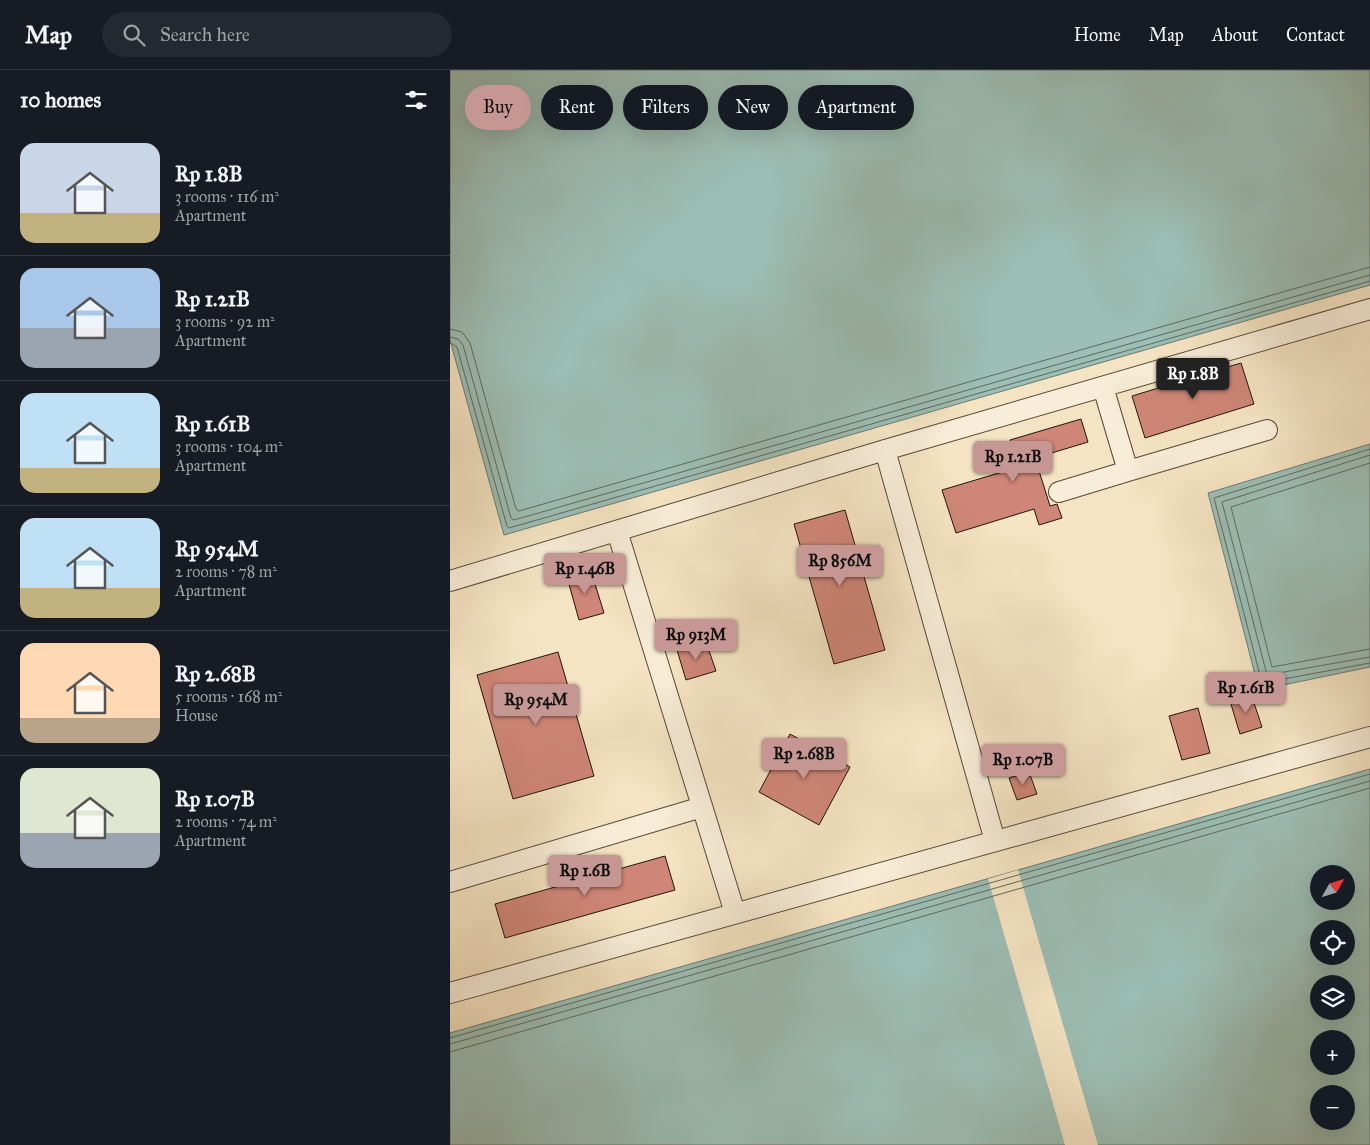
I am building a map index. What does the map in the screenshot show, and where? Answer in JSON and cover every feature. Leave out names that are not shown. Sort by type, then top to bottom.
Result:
[{"type":"lane","points":[[450,581],[885,450],[1370,309]]},
{"type":"lane","points":[[1102,386],[1128,471]]},
{"type":"lane","points":[[1059,492],[1267,430]]},
{"type":"lane","points":[[885,450],[995,841]]},
{"type":"lane","points":[[617,531],[735,913]]},
{"type":"lane","points":[[450,993],[1370,737]]},
{"type":"lane","points":[[450,882],[702,807]]},
{"type":"water","points":[[450,70],[1370,70],[1370,285],[504,535],[450,340]]},
{"type":"water","points":[[1370,444],[1370,667],[1259,690],[1208,493]]},
{"type":"water","points":[[1370,769],[1370,1145],[450,1145],[450,1033]]},
{"type":"pier","points":[[1018,870],[1098,1145],[1065,1145],[988,879]]},
{"type":"building","points":[[1241,363],[1254,404],[1145,438],[1132,396]]},
{"type":"building","points":[[1081,419],[1088,442],[1035,458],[1050,506],[1057,504],[1062,518],[1039,525],[1034,509],[956,533],[942,490],[1019,467],[1010,440]]},
{"type":"building","points":[[845,510],[885,650],[834,664],[794,524]]},
{"type":"building","points":[[591,571],[604,613],[579,620],[567,577]]},
{"type":"building","points":[[706,642],[716,671],[686,680],[677,650]]},
{"type":"building","points":[[558,652],[594,776],[513,799],[477,675]]},
{"type":"building","points":[[1251,694],[1262,727],[1240,734],[1230,701]]},
{"type":"building","points":[[1198,708],[1210,753],[1182,760],[1169,716]]},
{"type":"building","points":[[790,734],[850,767],[819,825],[759,792]]},
{"type":"building","points":[[1029,772],[1037,794],[1017,800],[1009,778]]},
{"type":"building","points":[[665,856],[675,890],[505,938],[495,904]]}]
